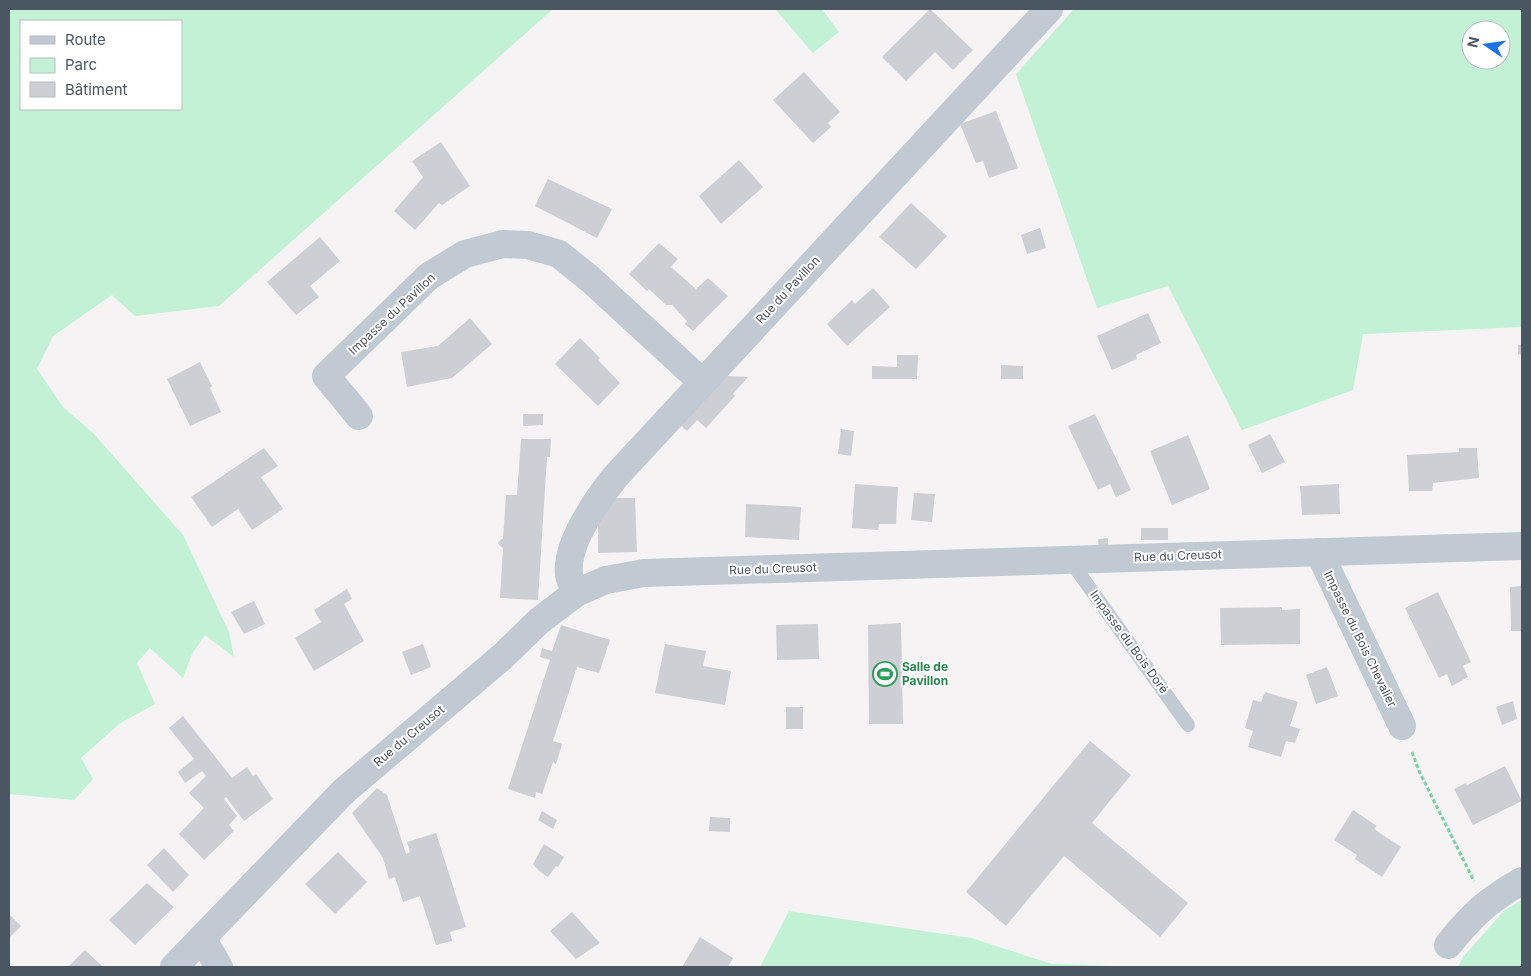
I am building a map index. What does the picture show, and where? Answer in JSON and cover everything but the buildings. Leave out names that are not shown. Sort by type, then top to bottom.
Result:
[{"type":"street","name":"Rue du Pavillon","points":[[576,593],[569,574],[572,553],[582,526],[597,500],[615,477],[1049,9]]},
{"type":"street","name":"Impasse du Pavillon","points":[[358,416],[326,376],[429,276],[465,254],[503,244],[528,245],[559,254],[590,279],[702,382]]},
{"type":"street","name":"Rue du Creusot","points":[[174,967],[344,791],[502,657],[539,621],[576,593],[606,580],[644,573],[1522,546]]},
{"type":"street","name":"Impasse du Bois Chevalier","points":[[1319,552],[1402,726]]},
{"type":"street","points":[[1448,945],[1485,904],[1522,881]]},
{"type":"street","points":[[202,938],[219,967]]},
{"type":"lane","name":"Impasse du Bois Doré","points":[[1069,560],[1188,725]]},
{"type":"path","points":[[1402,726],[1419,771],[1485,904]]},
{"type":"green space","points":[[9,9],[553,9],[219,306],[135,316],[112,295],[53,336],[37,369],[63,407],[94,434],[183,535],[229,632],[234,657],[205,635],[192,654],[183,678],[150,648],[137,663],[155,704],[119,724],[81,758],[93,779],[74,800],[9,794]]},
{"type":"green space","points":[[775,9],[822,9],[839,32],[813,53]]},
{"type":"green space","points":[[1074,9],[1522,9],[1522,327],[1363,334],[1353,390],[1242,430],[1168,286],[1097,308],[1016,74]]},
{"type":"green space","points":[[1522,900],[1522,967],[1458,967],[1463,957],[1505,910]]},
{"type":"green space","points":[[789,911],[971,938],[1052,964],[1140,967],[760,967]]},
{"type":"place","name":"Salle de Pavillon","points":[[885,674]]}]
